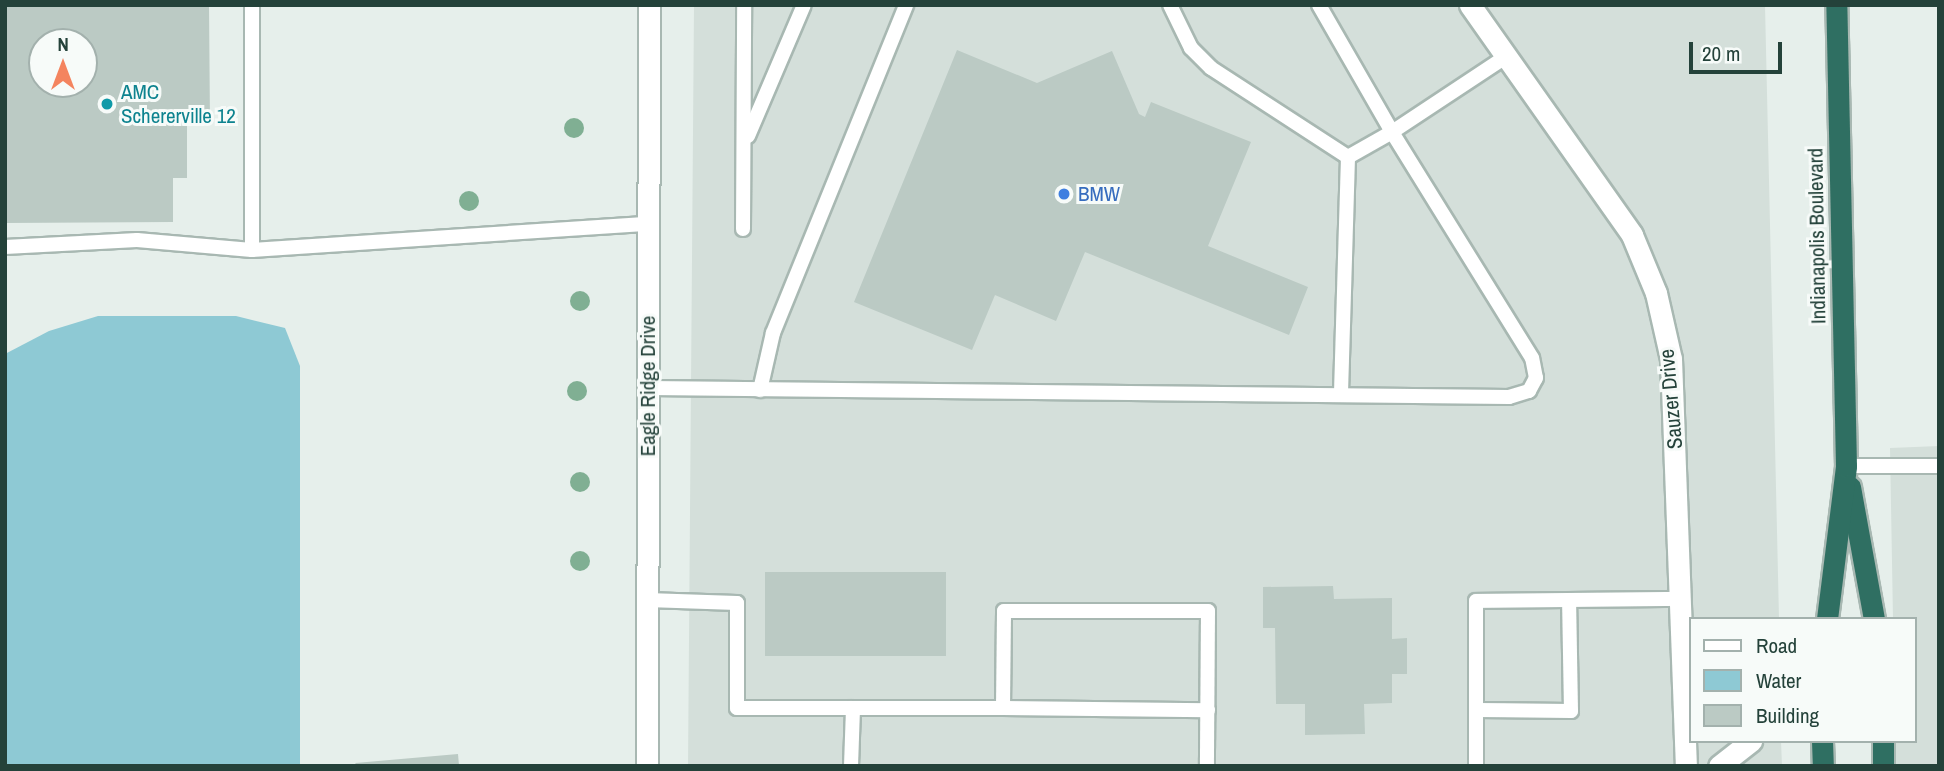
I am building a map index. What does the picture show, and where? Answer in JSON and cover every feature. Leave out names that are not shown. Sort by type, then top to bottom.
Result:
[{"type":"highway","name":"Indianapolis Boulevard","points":[[1827,617],[1846,466],[1836,5]]},
{"type":"highway","name":"Indianapolis Boulevard","points":[[1846,466],[1874,617]]},
{"type":"highway","points":[[1822,743],[1822,766]]},
{"type":"highway","points":[[1883,743],[1883,766]]},
{"type":"street","name":"Eagle Ridge Drive","points":[[647,766],[649,5]]},
{"type":"street","name":"Sauzer Drive","points":[[1470,5],[1632,235],[1656,293],[1671,359],[1683,599],[1686,766]]},
{"type":"street","points":[[1719,766],[1748,743]]},
{"type":"lane","points":[[252,5],[253,250]]},
{"type":"lane","points":[[743,229],[744,5]]},
{"type":"lane","points":[[745,142],[804,5]]},
{"type":"lane","points":[[760,390],[773,333],[906,5]]},
{"type":"lane","points":[[1170,5],[1191,48],[1211,68],[1348,157]]},
{"type":"lane","points":[[649,388],[1509,397],[1529,391],[1536,378],[1532,358],[1392,132],[1319,5]]},
{"type":"lane","points":[[1348,157],[1392,132],[1507,55]]},
{"type":"lane","points":[[1341,395],[1348,157]]},
{"type":"lane","points":[[5,247],[137,240],[253,250],[648,224]]},
{"type":"lane","points":[[1846,466],[1939,466]]},
{"type":"lane","points":[[1476,766],[1476,601],[1683,599]]},
{"type":"lane","points":[[647,600],[737,604],[737,708],[1208,710]]},
{"type":"lane","points":[[1476,710],[1571,711],[1569,600]]},
{"type":"lane","points":[[1003,708],[1004,611],[1208,611],[1207,766]]},
{"type":"lane","points":[[851,766],[853,708]]},
{"type":"shaded area","points":[[694,5],[1765,5],[1779,617],[1688,617],[1688,743],[1781,743],[1782,766],[688,766]]},
{"type":"shaded area","points":[[1939,446],[1939,766],[1895,766],[1895,743],[1916,743],[1916,617],[1893,617],[1890,448]]},
{"type":"water","points":[[98,316],[236,316],[285,328],[300,366],[300,766],[5,766],[5,354],[49,331]]},
{"type":"building","name":"AMC Schererville 12","points":[[5,5],[209,5],[210,124],[187,124],[187,178],[173,178],[173,222],[5,223]]},
{"type":"building","name":"BMW","points":[[957,50],[1037,83],[1112,51],[1139,114],[1145,117],[1151,102],[1251,142],[1208,246],[1308,287],[1289,335],[1085,252],[1056,321],[995,295],[972,350],[854,302]]},
{"type":"building","points":[[765,572],[946,572],[946,656],[765,656]]},
{"type":"building","points":[[1333,586],[1334,599],[1392,598],[1392,639],[1407,638],[1407,674],[1392,674],[1392,703],[1364,704],[1365,734],[1305,735],[1305,704],[1276,704],[1275,628],[1263,628],[1263,587]]},
{"type":"building","points":[[458,754],[459,766],[356,766],[355,763]]},
{"type":"place","name":"AMC Schererville 12","points":[[107,104]]},
{"type":"place","name":"BMW","points":[[1064,194]]}]
